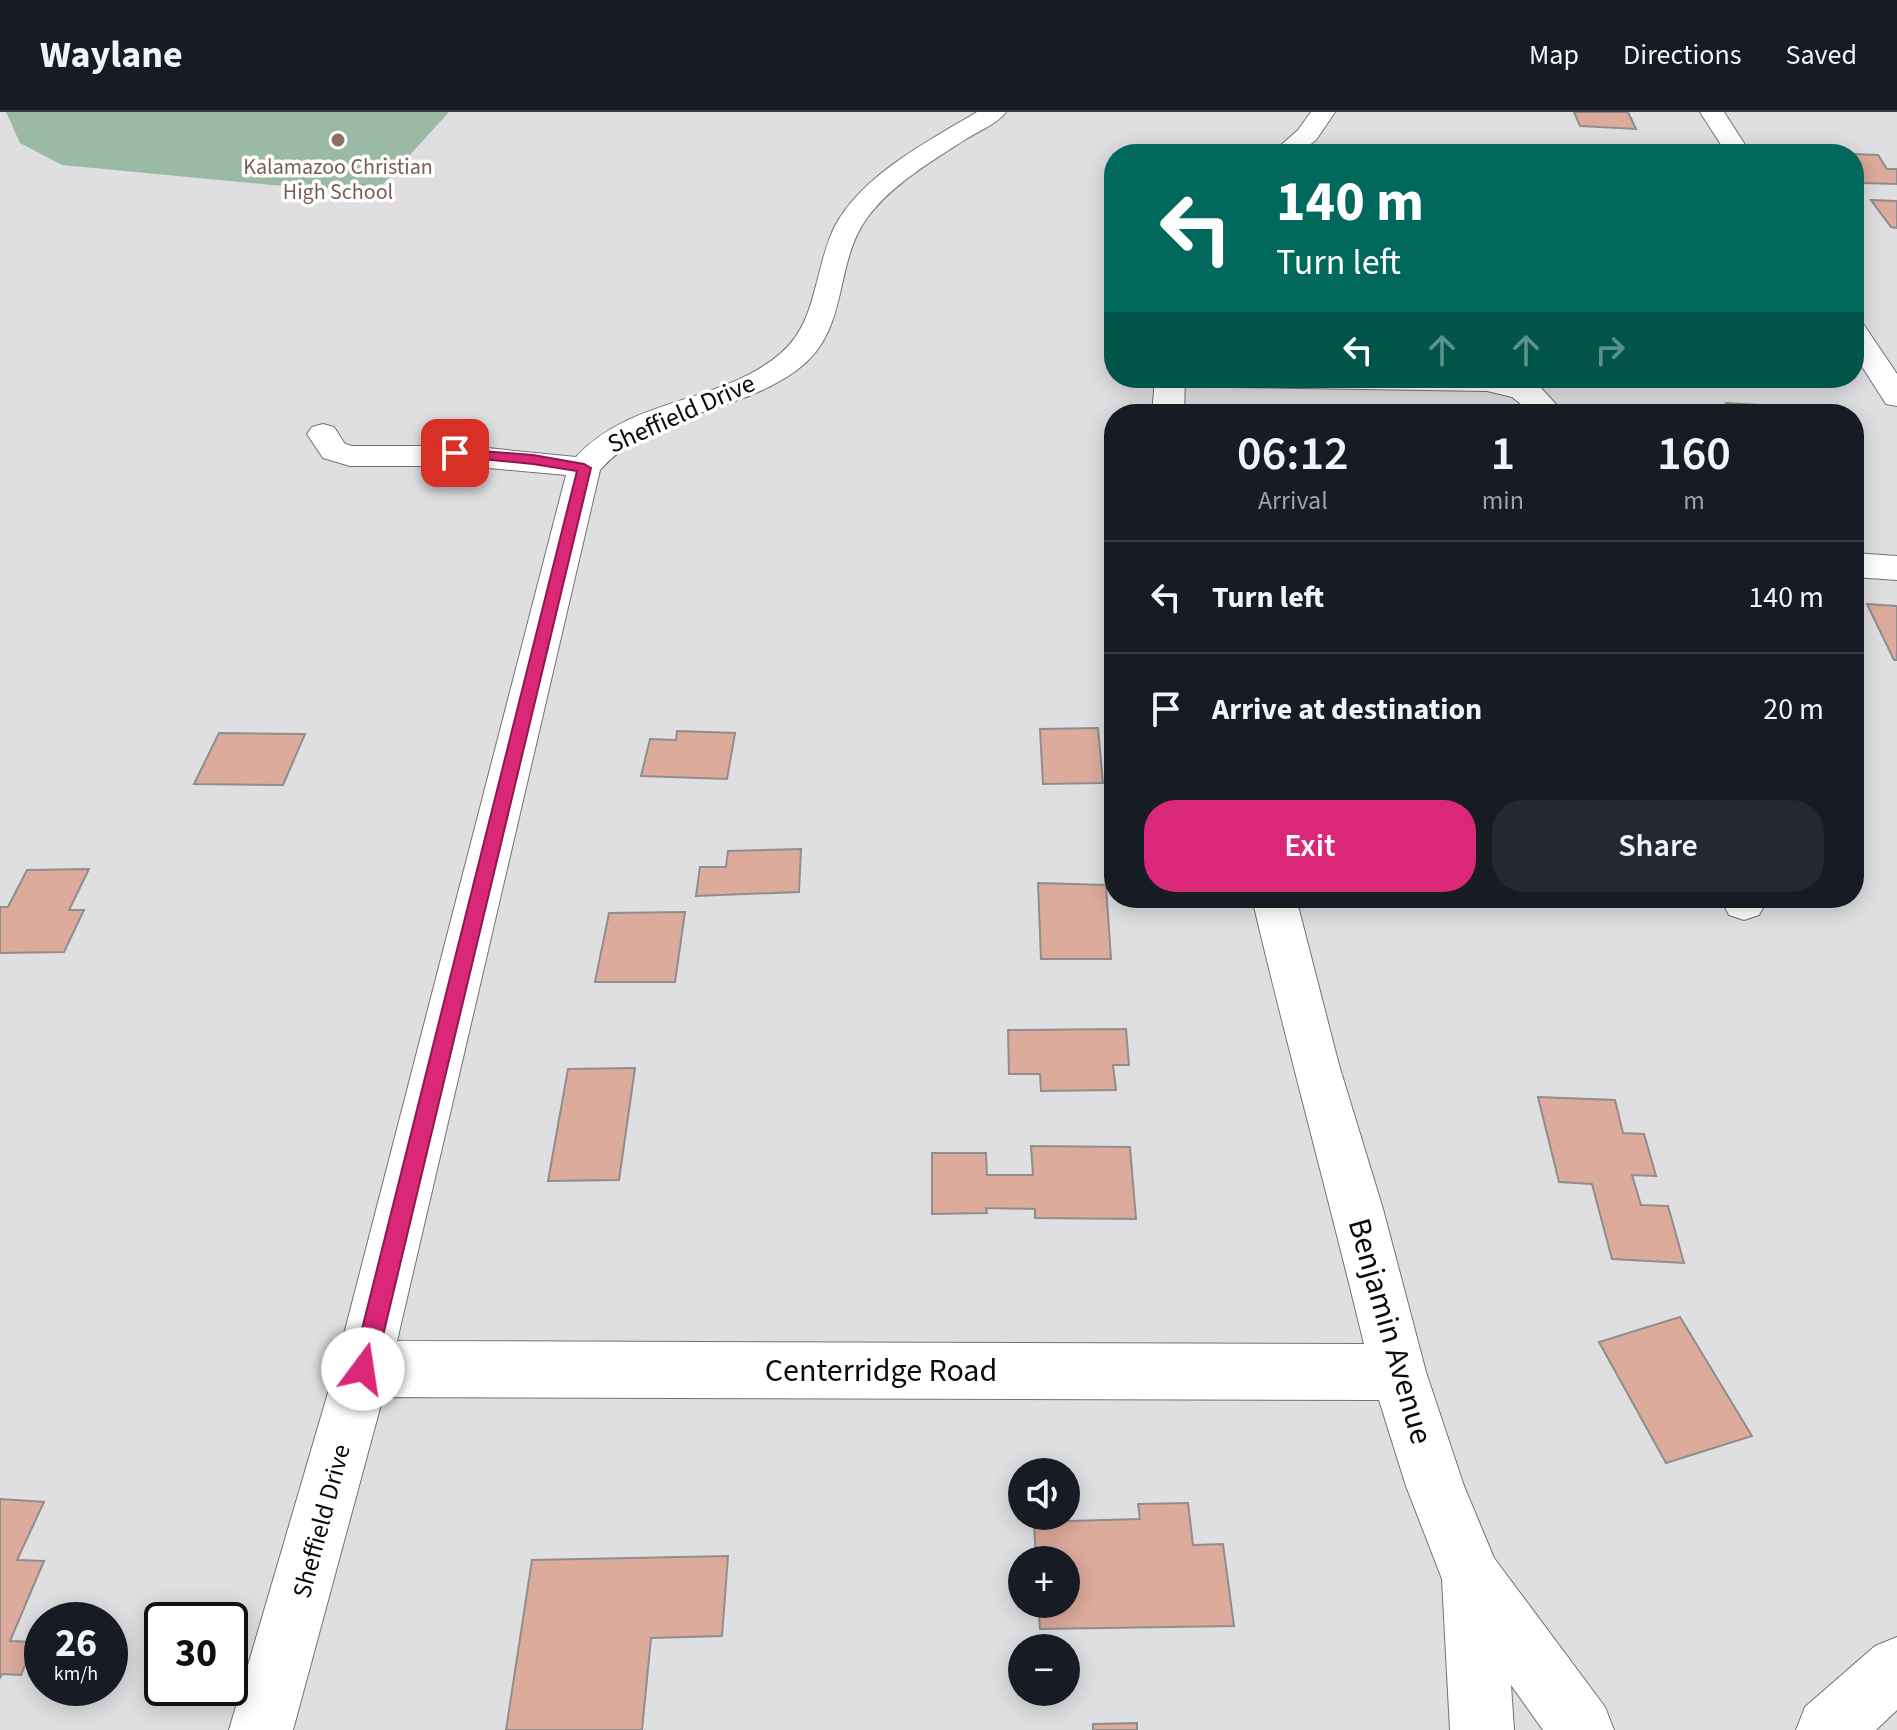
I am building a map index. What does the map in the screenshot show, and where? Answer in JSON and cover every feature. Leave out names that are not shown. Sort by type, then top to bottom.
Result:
[{"type":"street","name":"Sheffield Drive","points":[[261,1730],[363,1369],[584,468],[597,449],[616,437],[756,381],[786,364],[814,336],[841,244],[852,219],[884,188],[939,145],[994,112]]},
{"type":"street","points":[[1296,144],[1307,135],[1323,112]]},
{"type":"street","points":[[1712,112],[1733,144]]},
{"type":"street","points":[[1864,346],[1897,397]]},
{"type":"street","points":[[1522,388],[1544,404]]},
{"type":"street","points":[[323,434],[334,451],[350,456],[455,453],[533,459],[584,468]]},
{"type":"street","points":[[1864,566],[1897,568]]},
{"type":"street","name":"Benjamin Avenue","points":[[1276,908],[1315,1065],[1357,1209],[1398,1372],[1435,1486],[1472,1579],[1582,1730]]},
{"type":"street","name":"Centerridge Road","points":[[363,1369],[1398,1372]]},
{"type":"street","points":[[1472,1579],[1482,1730]]},
{"type":"street","points":[[1828,1730],[1897,1668]]},
{"type":"green space","points":[[6,112],[449,112],[377,191],[271,185],[62,165],[20,143]]},
{"type":"building","points":[[1574,112],[1628,112],[1636,129],[1580,126]]},
{"type":"building","points":[[1864,154],[1878,155],[1887,169],[1897,169],[1897,184],[1864,183]]},
{"type":"building","points":[[1871,200],[1897,201],[1897,228],[1891,227]]},
{"type":"building","points":[[1867,604],[1897,606],[1897,660],[1894,660]]},
{"type":"building","points":[[1098,728],[1103,783],[1043,784],[1040,729]]},
{"type":"building","points":[[677,731],[735,733],[727,779],[641,776],[650,739],[676,740]]},
{"type":"building","points":[[219,733],[305,734],[283,785],[194,784]]},
{"type":"building","points":[[801,849],[799,892],[696,896],[700,867],[726,867],[728,851]]},
{"type":"building","points":[[89,869],[69,910],[84,910],[64,952],[0,953],[0,907],[8,907],[27,870]]},
{"type":"building","points":[[1038,883],[1104,885],[1111,959],[1041,959]]},
{"type":"building","points":[[685,912],[675,982],[595,982],[609,913]]},
{"type":"building","points":[[1126,1029],[1129,1065],[1113,1065],[1116,1090],[1041,1091],[1040,1074],[1009,1074],[1008,1030]]},
{"type":"building","points":[[635,1068],[619,1180],[548,1181],[568,1069]]},
{"type":"building","points":[[1538,1097],[1615,1100],[1623,1133],[1644,1134],[1656,1176],[1632,1175],[1641,1205],[1668,1206],[1684,1263],[1612,1259],[1592,1184],[1559,1182]]},
{"type":"building","points":[[1031,1146],[1130,1147],[1136,1219],[1035,1218],[1035,1209],[986,1208],[987,1213],[932,1214],[932,1153],[986,1153],[987,1175],[1033,1175]]},
{"type":"building","points":[[1680,1317],[1752,1436],[1666,1463],[1599,1342]]},
{"type":"building","points":[[0,1499],[44,1502],[17,1560],[44,1561],[10,1641],[24,1642],[24,1667],[21,1675],[2,1674],[0,1678]]},
{"type":"building","points":[[1188,1503],[1193,1545],[1223,1544],[1234,1626],[1040,1629],[1039,1618],[1080,1618],[1080,1546],[1035,1546],[1034,1530],[1080,1530],[1080,1521],[1140,1519],[1138,1504]]},
{"type":"building","points":[[728,1556],[722,1636],[651,1638],[642,1730],[506,1730],[532,1560]]},
{"type":"building","points":[[1137,1723],[1137,1730],[1093,1730],[1093,1724]]},
{"type":"place","name":"Kalamazoo Christian High School","points":[[338,140]]},
{"type":"route","points":[[363,1369],[584,468],[533,459],[455,453]]}]
